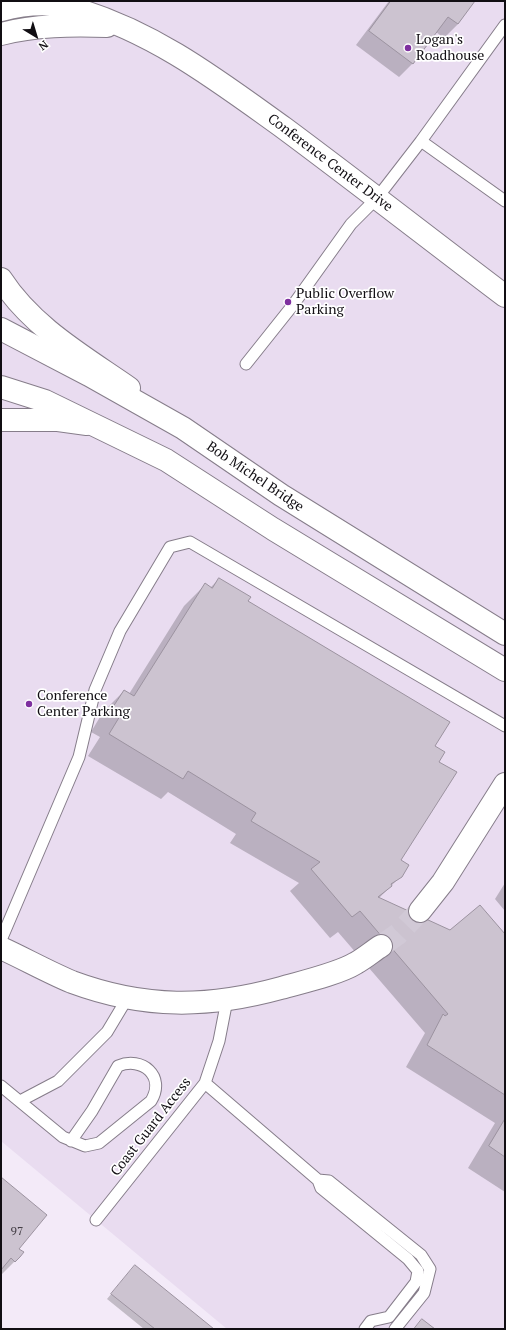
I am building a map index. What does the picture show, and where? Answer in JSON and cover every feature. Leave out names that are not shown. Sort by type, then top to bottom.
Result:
[{"type":"street","name":"Conference Center Drive","points":[[1,10],[37,4],[59,5],[75,8],[120,24],[150,38],[199,67],[505,296]]},
{"type":"street","name":"Conference Center Drive","points":[[1,34],[34,28],[83,25],[112,27],[150,38]]},
{"type":"street","points":[[1,280],[11,295],[43,327],[183,428]]},
{"type":"street","name":"Bob Michel Bridge","points":[[1,329],[89,375],[183,428],[281,495],[505,634]]},
{"type":"street","points":[[1,387],[45,401],[166,460],[339,569],[505,670]]},
{"type":"street","points":[[1,420],[58,420],[98,426]]},
{"type":"street","points":[[420,911],[443,882],[505,784]]},
{"type":"street","points":[[1,948],[71,981],[109,993],[151,1002],[186,1004],[227,1000],[313,979],[355,964],[381,946]]},
{"type":"lane","points":[[246,364],[293,305],[351,224],[376,198],[421,141],[505,25]]},
{"type":"lane","points":[[421,141],[505,201]]},
{"type":"lane","points":[[1,940],[79,757],[95,690],[120,631],[170,547],[190,542],[505,726]]},
{"type":"lane","points":[[20,1101],[58,1080],[107,1032],[128,997]]},
{"type":"lane","name":"Coast Guard Access","points":[[96,1220],[205,1082],[220,1041],[227,1000]]},
{"type":"lane","points":[[1,1086],[63,1137],[85,1146],[99,1143],[151,1101],[156,1093],[157,1087],[154,1077],[144,1066],[128,1062],[118,1066],[92,1111],[71,1140]]},
{"type":"lane","points":[[205,1082],[318,1180],[321,1188],[408,1259],[418,1271],[416,1282],[388,1317],[371,1321],[365,1329]]},
{"type":"lane","points":[[318,1180],[329,1181],[421,1255],[430,1269],[424,1293],[395,1329]]},
{"type":"shaded area","points":[[1,1],[505,1],[505,1329],[227,1329],[1,1141]]},
{"type":"building","name":"Logan's Roadhouse","points":[[391,1],[475,1],[458,24],[448,17],[413,64],[369,31]]},
{"type":"building","points":[[219,578],[251,597],[248,601],[450,722],[435,746],[445,752],[439,762],[457,772],[401,860],[409,865],[402,877],[391,884],[392,886],[378,897],[450,930],[480,905],[505,934],[505,1095],[427,1045],[443,1014],[445,1016],[448,1014],[360,911],[352,917],[311,869],[320,862],[251,821],[256,813],[188,771],[183,779],[109,734],[120,716],[111,710],[124,690],[134,696],[205,583],[212,588]]},
{"type":"building","points":[[505,1119],[505,1157],[489,1146]]},
{"type":"building","points":[[1,1177],[47,1215],[19,1249],[24,1252],[20,1257],[15,1262],[11,1258],[1,1270]]},
{"type":"building","points":[[135,1265],[214,1329],[155,1329],[111,1294]]},
{"type":"building","points":[[422,1319],[435,1329],[414,1329]]},
{"type":"tunnel","points":[[381,946],[398,934],[420,911]]},
{"type":"place","name":"Logan's Roadhouse","points":[[408,48]]},
{"type":"place","name":"Public Overflow Parking","points":[[288,302]]},
{"type":"place","name":"Conference Center Parking","points":[[29,704]]}]
